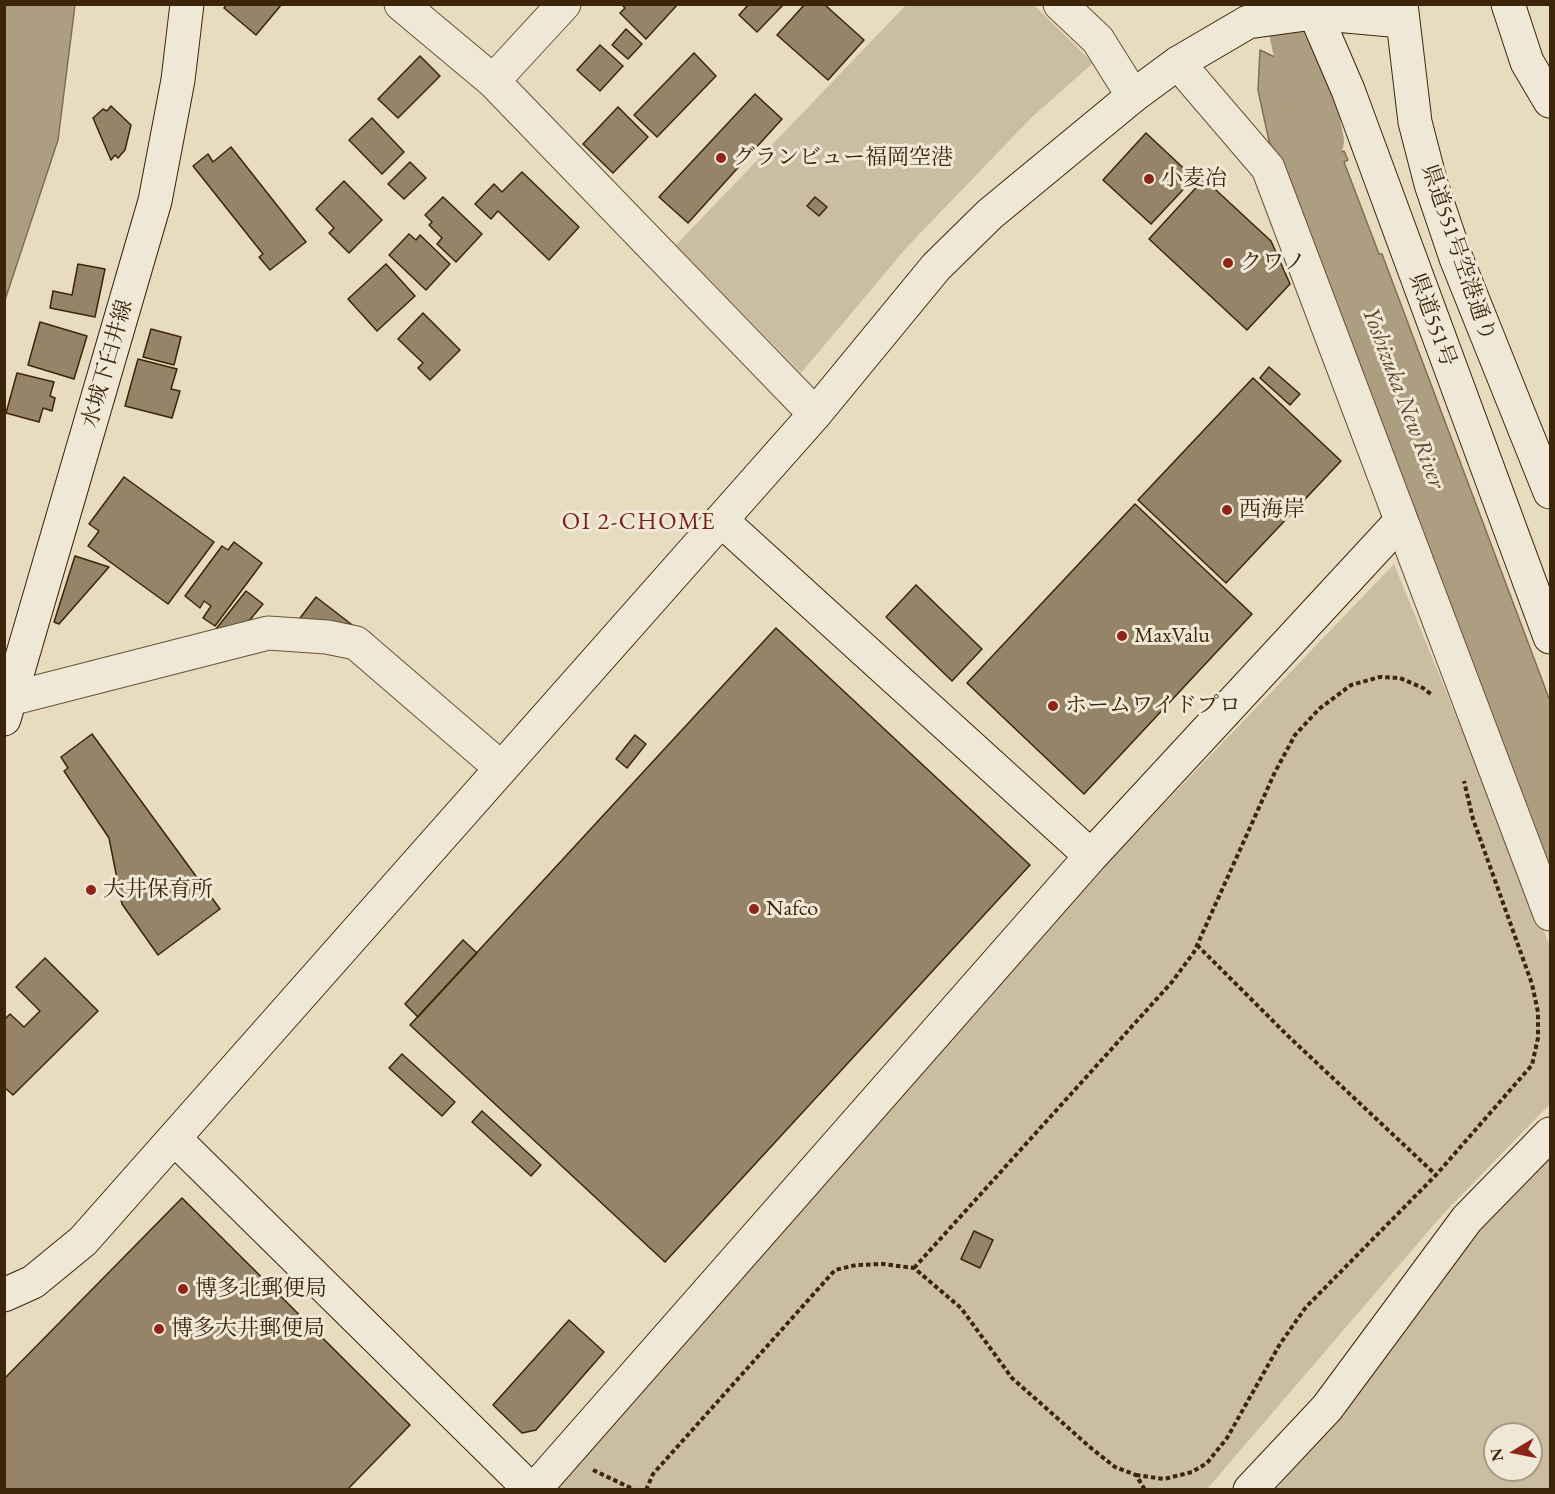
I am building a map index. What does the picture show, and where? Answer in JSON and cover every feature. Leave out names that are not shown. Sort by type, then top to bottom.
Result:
[{"type":"street","name":"水城下臼井線","points":[[7,709],[154,201],[178,80],[187,4]]},
{"type":"street","points":[[401,4],[493,81],[814,414]]},
{"type":"street","points":[[493,81],[564,4]]},
{"type":"street","points":[[1060,4],[1098,40],[1133,96]]},
{"type":"street","points":[[1508,4],[1527,62],[1551,101]]},
{"type":"street","points":[[4,1295],[33,1282],[83,1241],[814,414],[936,267],[990,214],[1133,96],[1178,63],[1248,22],[1312,9],[1351,17],[1402,13]]},
{"type":"street","name":"県道551号","points":[[1312,9],[1348,90],[1551,637]]},
{"type":"street","name":"県道551号空港通り","points":[[1402,13],[1415,122],[1431,184],[1456,258],[1551,492]]},
{"type":"street","points":[[1178,63],[1268,168],[1551,914]]},
{"type":"street","points":[[1505,382],[1551,446]]},
{"type":"street","points":[[721,520],[1091,856]]},
{"type":"street","points":[[175,1139],[533,1490],[1091,856],[1401,522]]},
{"type":"street","points":[[7,709],[268,633],[318,636],[356,643],[501,768]]},
{"type":"street","points":[[1250,1490],[1327,1408],[1467,1219],[1551,1134]]},
{"type":"path","points":[[914,1268],[1172,982],[1197,945],[1275,772],[1295,735],[1319,709],[1351,685],[1380,677],[1400,678],[1423,687],[1442,702]]},
{"type":"path","points":[[646,1490],[653,1474],[835,1270],[855,1265],[874,1264],[914,1268],[961,1308],[1012,1378],[1115,1467],[1136,1475],[1164,1479],[1192,1472],[1207,1463],[1227,1438],[1280,1344],[1306,1307],[1436,1175],[1532,1065],[1538,1038],[1538,1012],[1532,984],[1473,819],[1463,776]]},
{"type":"path","points":[[1197,945],[1287,1035],[1436,1175]]},
{"type":"path","points":[[570,1448],[589,1468],[636,1490]]},
{"type":"path","points":[[1136,1475],[1145,1490]]},
{"type":"shaded area","points":[[906,5],[1034,5],[1093,63],[1031,118],[907,247],[801,373],[676,245]]},
{"type":"shaded area","points":[[1394,564],[1550,946],[1550,1104],[1444,1213],[1207,1489],[557,1490],[1092,879]]},
{"type":"shaded area","points":[[1550,1156],[1550,1489],[1275,1490],[1477,1228]]},
{"type":"water","points":[[5,4],[75,5],[58,140],[5,300]]},
{"type":"water","points":[[1260,50],[1324,81],[1321,86],[1327,113],[1341,152],[1344,151],[1348,160],[1344,162],[1379,254],[1382,254],[1550,701],[1550,884],[1269,141],[1258,90]]},
{"type":"building","points":[[227,4],[282,4],[256,35],[224,8]]},
{"type":"building","points":[[621,4],[678,4],[646,39],[620,13],[625,8]]},
{"type":"building","points":[[749,4],[783,5],[757,32],[739,15]]},
{"type":"building","points":[[805,4],[824,4],[864,40],[828,80],[777,35]]},
{"type":"building","points":[[626,29],[642,44],[628,59],[612,45]]},
{"type":"building","points":[[600,45],[623,66],[600,91],[577,70]]},
{"type":"building","points":[[694,53],[716,76],[657,137],[634,115]]},
{"type":"building","points":[[420,56],[440,76],[398,118],[378,99]]},
{"type":"building","name":"グランビュー福岡空港","points":[[755,94],[782,119],[688,223],[659,197]]},
{"type":"building","points":[[111,106],[131,125],[125,150],[118,158],[115,155],[111,160],[93,118],[103,109],[107,111]]},
{"type":"building","points":[[618,107],[648,137],[613,173],[583,144]]},
{"type":"building","points":[[372,118],[404,152],[382,174],[349,140]]},
{"type":"building","name":"小麦冶","points":[[1146,133],[1194,178],[1151,224],[1103,180]]},
{"type":"building","points":[[231,147],[306,242],[270,270],[259,257],[263,254],[193,166],[208,154],[213,162]]},
{"type":"building","points":[[410,162],[426,178],[404,199],[388,184]]},
{"type":"building","points":[[522,172],[579,227],[549,260],[498,211],[491,219],[475,204],[494,184],[502,192]]},
{"type":"building","name":"クワノ","points":[[1204,179],[1271,241],[1290,284],[1247,330],[1149,239]]},
{"type":"building","points":[[344,181],[382,220],[349,253],[329,233],[334,228],[316,209]]},
{"type":"building","points":[[443,197],[482,234],[456,262],[437,244],[442,238],[429,225],[432,222],[425,215]]},
{"type":"building","points":[[815,197],[827,207],[819,216],[807,206]]},
{"type":"building","points":[[409,234],[416,240],[420,235],[450,264],[426,290],[389,255]]},
{"type":"building","points":[[78,264],[105,269],[95,317],[50,308],[53,291],[72,295]]},
{"type":"building","points":[[386,264],[415,296],[377,331],[348,299]]},
{"type":"building","points":[[423,313],[460,350],[430,380],[418,368],[423,363],[398,339]]},
{"type":"building","points":[[40,322],[87,336],[74,379],[28,365]]},
{"type":"building","points":[[151,329],[181,337],[174,365],[143,357]]},
{"type":"building","points":[[138,359],[177,369],[171,389],[180,391],[172,418],[125,406]]},
{"type":"building","points":[[1269,367],[1300,394],[1290,405],[1260,378]]},
{"type":"building","points":[[17,373],[54,382],[50,396],[55,398],[52,411],[43,408],[39,422],[6,413]]},
{"type":"building","points":[[1253,378],[1341,461],[1226,583],[1138,500]]},
{"type":"building","points":[[124,477],[214,542],[168,604],[88,546],[99,531],[89,524]]},
{"type":"building","points":[[1135,504],[1252,614],[1084,794],[967,683]]},
{"type":"building","points":[[234,542],[262,563],[215,626],[203,618],[211,606],[204,601],[200,608],[185,596],[222,546],[228,550]]},
{"type":"building","points":[[75,556],[109,567],[59,624],[54,622]]},
{"type":"building","points":[[916,585],[982,649],[952,681],[886,617]]},
{"type":"building","points":[[246,591],[263,604],[239,633],[226,637],[216,629]]},
{"type":"building","points":[[316,597],[364,634],[297,622]]},
{"type":"building","name":"Nafco","points":[[776,628],[1030,865],[665,1262],[410,1025]]},
{"type":"building","points":[[92,734],[220,909],[158,955],[122,904],[109,838],[64,771],[68,768],[61,757]]},
{"type":"building","points":[[635,735],[646,744],[627,768],[616,759]]},
{"type":"building","points":[[463,940],[477,953],[418,1017],[405,1004]]},
{"type":"building","points":[[45,958],[98,1011],[13,1095],[4,1087],[4,1020],[10,1014],[24,1027],[40,1011],[16,987]]},
{"type":"building","points":[[402,1054],[455,1102],[442,1116],[389,1068]]},
{"type":"building","points":[[482,1111],[541,1165],[531,1176],[472,1122]]},
{"type":"building","name":"博多北郵便局","points":[[182,1198],[410,1425],[347,1490],[4,1490],[4,1379]]},
{"type":"building","points":[[974,1231],[993,1240],[980,1268],[961,1259]]},
{"type":"building","points":[[569,1320],[604,1352],[536,1430],[522,1433],[493,1405]]},
{"type":"waterway","name":"Yoshizuka New River","points":[[1304,4],[1296,36],[1318,141]]},
{"type":"place","name":"グランビュー福岡空港","points":[[721,158]]},
{"type":"place","name":"小麦冶","points":[[1149,179]]},
{"type":"place","name":"クワノ","points":[[1228,263]]},
{"type":"place","name":"西海岸","points":[[1227,510]]},
{"type":"place","name":"MaxValu","points":[[1122,636]]},
{"type":"place","name":"ホームワイドプロ","points":[[1053,706]]},
{"type":"place","name":"大井保育所","points":[[91,890]]},
{"type":"place","name":"Nafco","points":[[754,909]]},
{"type":"place","name":"博多北郵便局","points":[[183,1289]]},
{"type":"place","name":"博多大井郵便局","points":[[159,1329]]},
{"type":"district","name":"OI 2-CHOME","points":[[639,522]]}]
